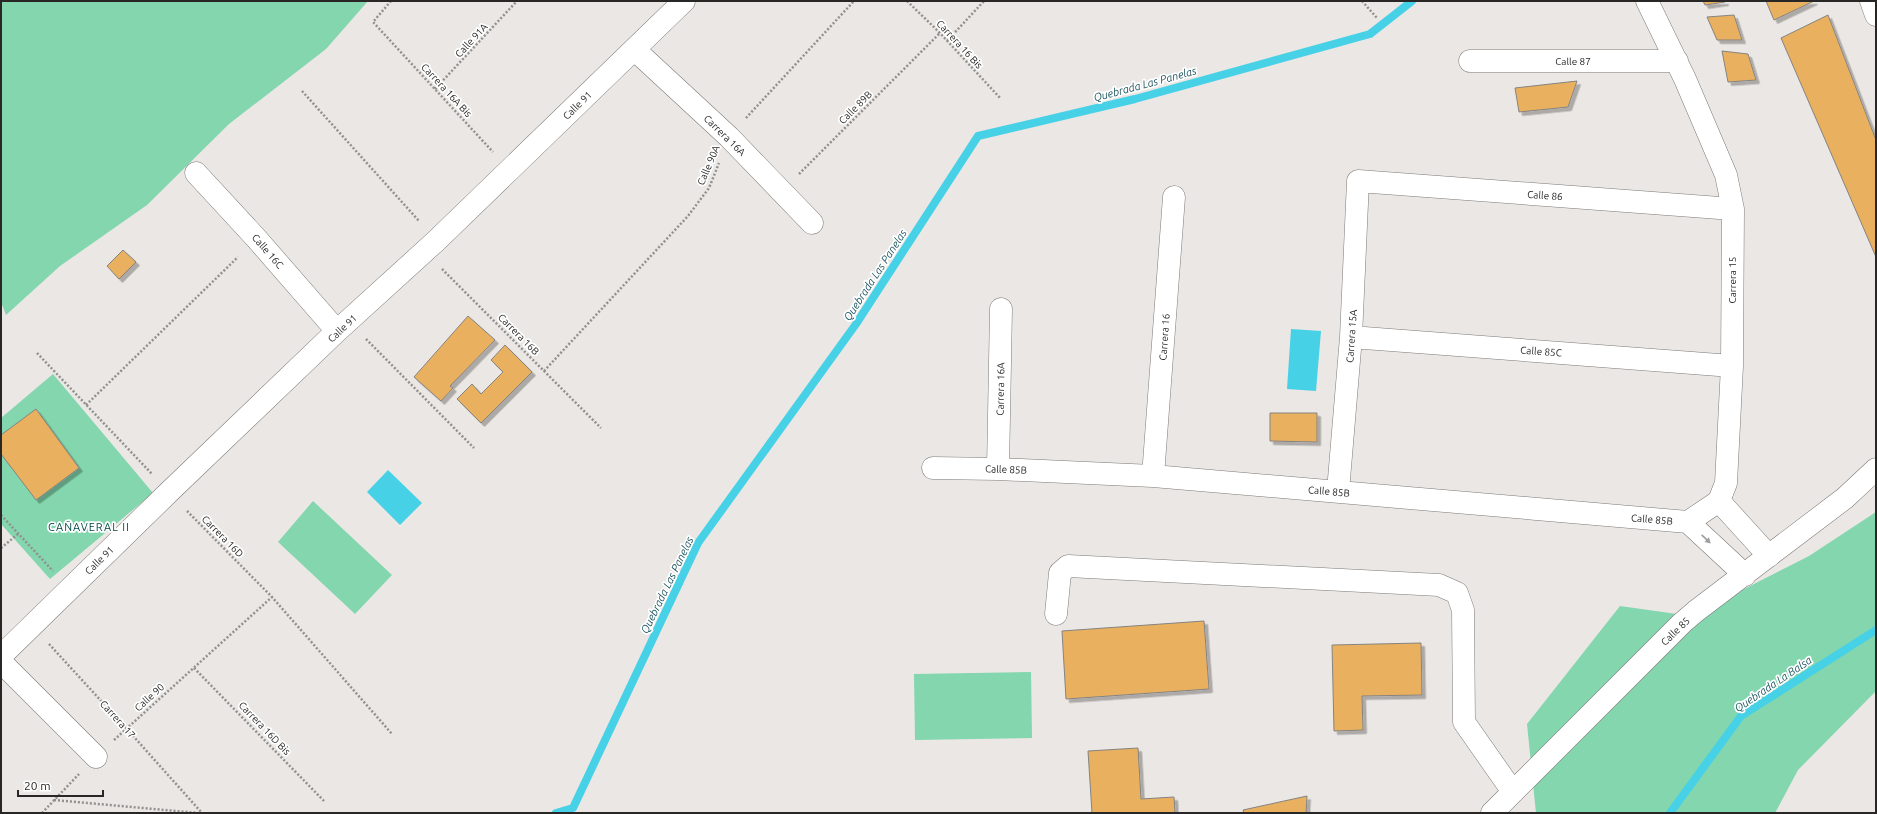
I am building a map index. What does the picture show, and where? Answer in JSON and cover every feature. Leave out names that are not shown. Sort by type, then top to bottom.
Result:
[{"type":"street","name":"Calle 91","points":[[1,656],[169,492],[343,326],[430,246],[635,50],[684,1]]},
{"type":"street","name":"Carrera 15","points":[[1647,1],[1676,61],[1726,175],[1733,209],[1732,366],[1726,483],[1718,501]]},
{"type":"street","points":[[1871,1],[1876,15]]},
{"type":"street","name":"Carrera 16A","points":[[635,50],[729,137],[812,223]]},
{"type":"street","name":"Calle 87","points":[[1470,60],[1676,61]]},
{"type":"street","name":"Calle 16C","points":[[196,173],[256,238],[343,326]]},
{"type":"street","name":"Calle 86","points":[[1358,181],[1733,209]]},
{"type":"street","name":"Carrera 15A","points":[[1338,491],[1351,337],[1358,181]]},
{"type":"street","name":"Carrera 16","points":[[1153,476],[1174,197]]},
{"type":"street","name":"Carrera 16A","points":[[998,469],[1001,309]]},
{"type":"street","name":"Calle 85C","points":[[1351,337],[1732,366]]},
{"type":"street","name":"Calle 85B","points":[[933,468],[998,469],[1153,476],[1688,522],[1718,501]]},
{"type":"street","name":"Calle 85","points":[[1492,813],[1682,623],[1845,498],[1876,469]]},
{"type":"street","points":[[1718,501],[1769,556]]},
{"type":"street","points":[[1688,522],[1745,575]]},
{"type":"street","points":[[1056,614],[1060,573],[1068,566],[1439,585],[1457,594],[1463,610],[1464,722],[1514,792]]},
{"type":"street","points":[[1,662],[96,757]]},
{"type":"path","name":"Carrera 16A Bis","points":[[391,1],[373,22],[509,170]]},
{"type":"path","name":"Calle 91A","points":[[435,89],[517,1]]},
{"type":"path","name":"Calle 90A","points":[[544,371],[688,216],[709,188],[729,137],[854,1]]},
{"type":"path","name":"Carrera 16 Bis","points":[[907,1],[940,33],[1000,100]]},
{"type":"path","points":[[947,41],[984,1]]},
{"type":"path","points":[[1362,1],[1376,18]]},
{"type":"path","name":"Calle 89B","points":[[781,192],[940,33]]},
{"type":"path","name":"Carrera 16B","points":[[302,91],[430,246],[544,371],[601,428]]},
{"type":"path","points":[[86,405],[256,238]]},
{"type":"path","points":[[343,326],[474,448]]},
{"type":"path","name":"Carrera 16D","points":[[37,353],[169,492],[272,596],[392,734]]},
{"type":"path","points":[[1,516],[69,588]]},
{"type":"path","points":[[1,548],[18,534]]},
{"type":"path","name":"Calle 90","points":[[42,813],[126,728],[272,596]]},
{"type":"path","name":"Carrera 17","points":[[32,627],[126,728],[202,813]]},
{"type":"path","name":"Carrera 16D Bis","points":[[194,668],[324,800]]},
{"type":"path","points":[[54,800],[198,813]]},
{"type":"green space","points":[[1,1],[368,1],[326,49],[229,124],[147,205],[60,266],[6,315],[1,302]]},
{"type":"green space","points":[[53,374],[153,493],[50,579],[1,524],[1,418]]},
{"type":"green space","points":[[313,501],[392,575],[355,614],[278,542]]},
{"type":"green space","points":[[1876,512],[1876,691],[1798,770],[1775,813],[1536,813],[1527,724],[1620,606],[1691,616],[1809,556]]},
{"type":"green space","points":[[1031,672],[1032,738],[915,740],[914,674]]},
{"type":"water","points":[[1291,329],[1321,331],[1316,391],[1287,389]]},
{"type":"water","points":[[388,470],[422,503],[400,525],[367,492]]},
{"type":"building","points":[[1703,1],[1725,1],[1725,2],[1705,5]]},
{"type":"building","points":[[1766,1],[1814,1],[1774,20]]},
{"type":"building","points":[[1734,15],[1742,40],[1717,40],[1707,17]]},
{"type":"building","points":[[1828,15],[1876,140],[1876,257],[1781,38]]},
{"type":"building","points":[[1722,51],[1748,54],[1756,80],[1728,82]]},
{"type":"building","points":[[1577,81],[1568,107],[1519,112],[1515,88]]},
{"type":"building","points":[[123,250],[136,262],[119,279],[107,266]]},
{"type":"building","points":[[468,316],[495,340],[450,386],[453,388],[441,401],[414,377]]},
{"type":"building","points":[[505,345],[532,372],[481,423],[457,399],[472,384],[481,394],[503,372],[491,360]]},
{"type":"building","points":[[36,409],[79,468],[36,500],[1,454],[1,435]]},
{"type":"building","points":[[1270,413],[1317,413],[1317,442],[1270,441]]},
{"type":"building","points":[[1204,621],[1209,689],[1066,699],[1062,631]]},
{"type":"building","points":[[1421,643],[1422,695],[1362,696],[1363,730],[1334,731],[1332,645]]},
{"type":"building","points":[[1138,748],[1141,799],[1174,797],[1175,813],[1092,813],[1088,751]]},
{"type":"building","points":[[1307,796],[1306,813],[1244,813],[1243,810]]},
{"type":"waterway","name":"Quebrada Las Panelas","points":[[556,813],[573,808],[698,543],[856,324],[978,136],[1135,99],[1370,34],[1412,1]]},
{"type":"waterway","name":"Quebrada La Balsa","points":[[1670,813],[1741,716],[1876,630]]},
{"type":"district","name":"CAÑAVERAL II","points":[[89,527]]}]
